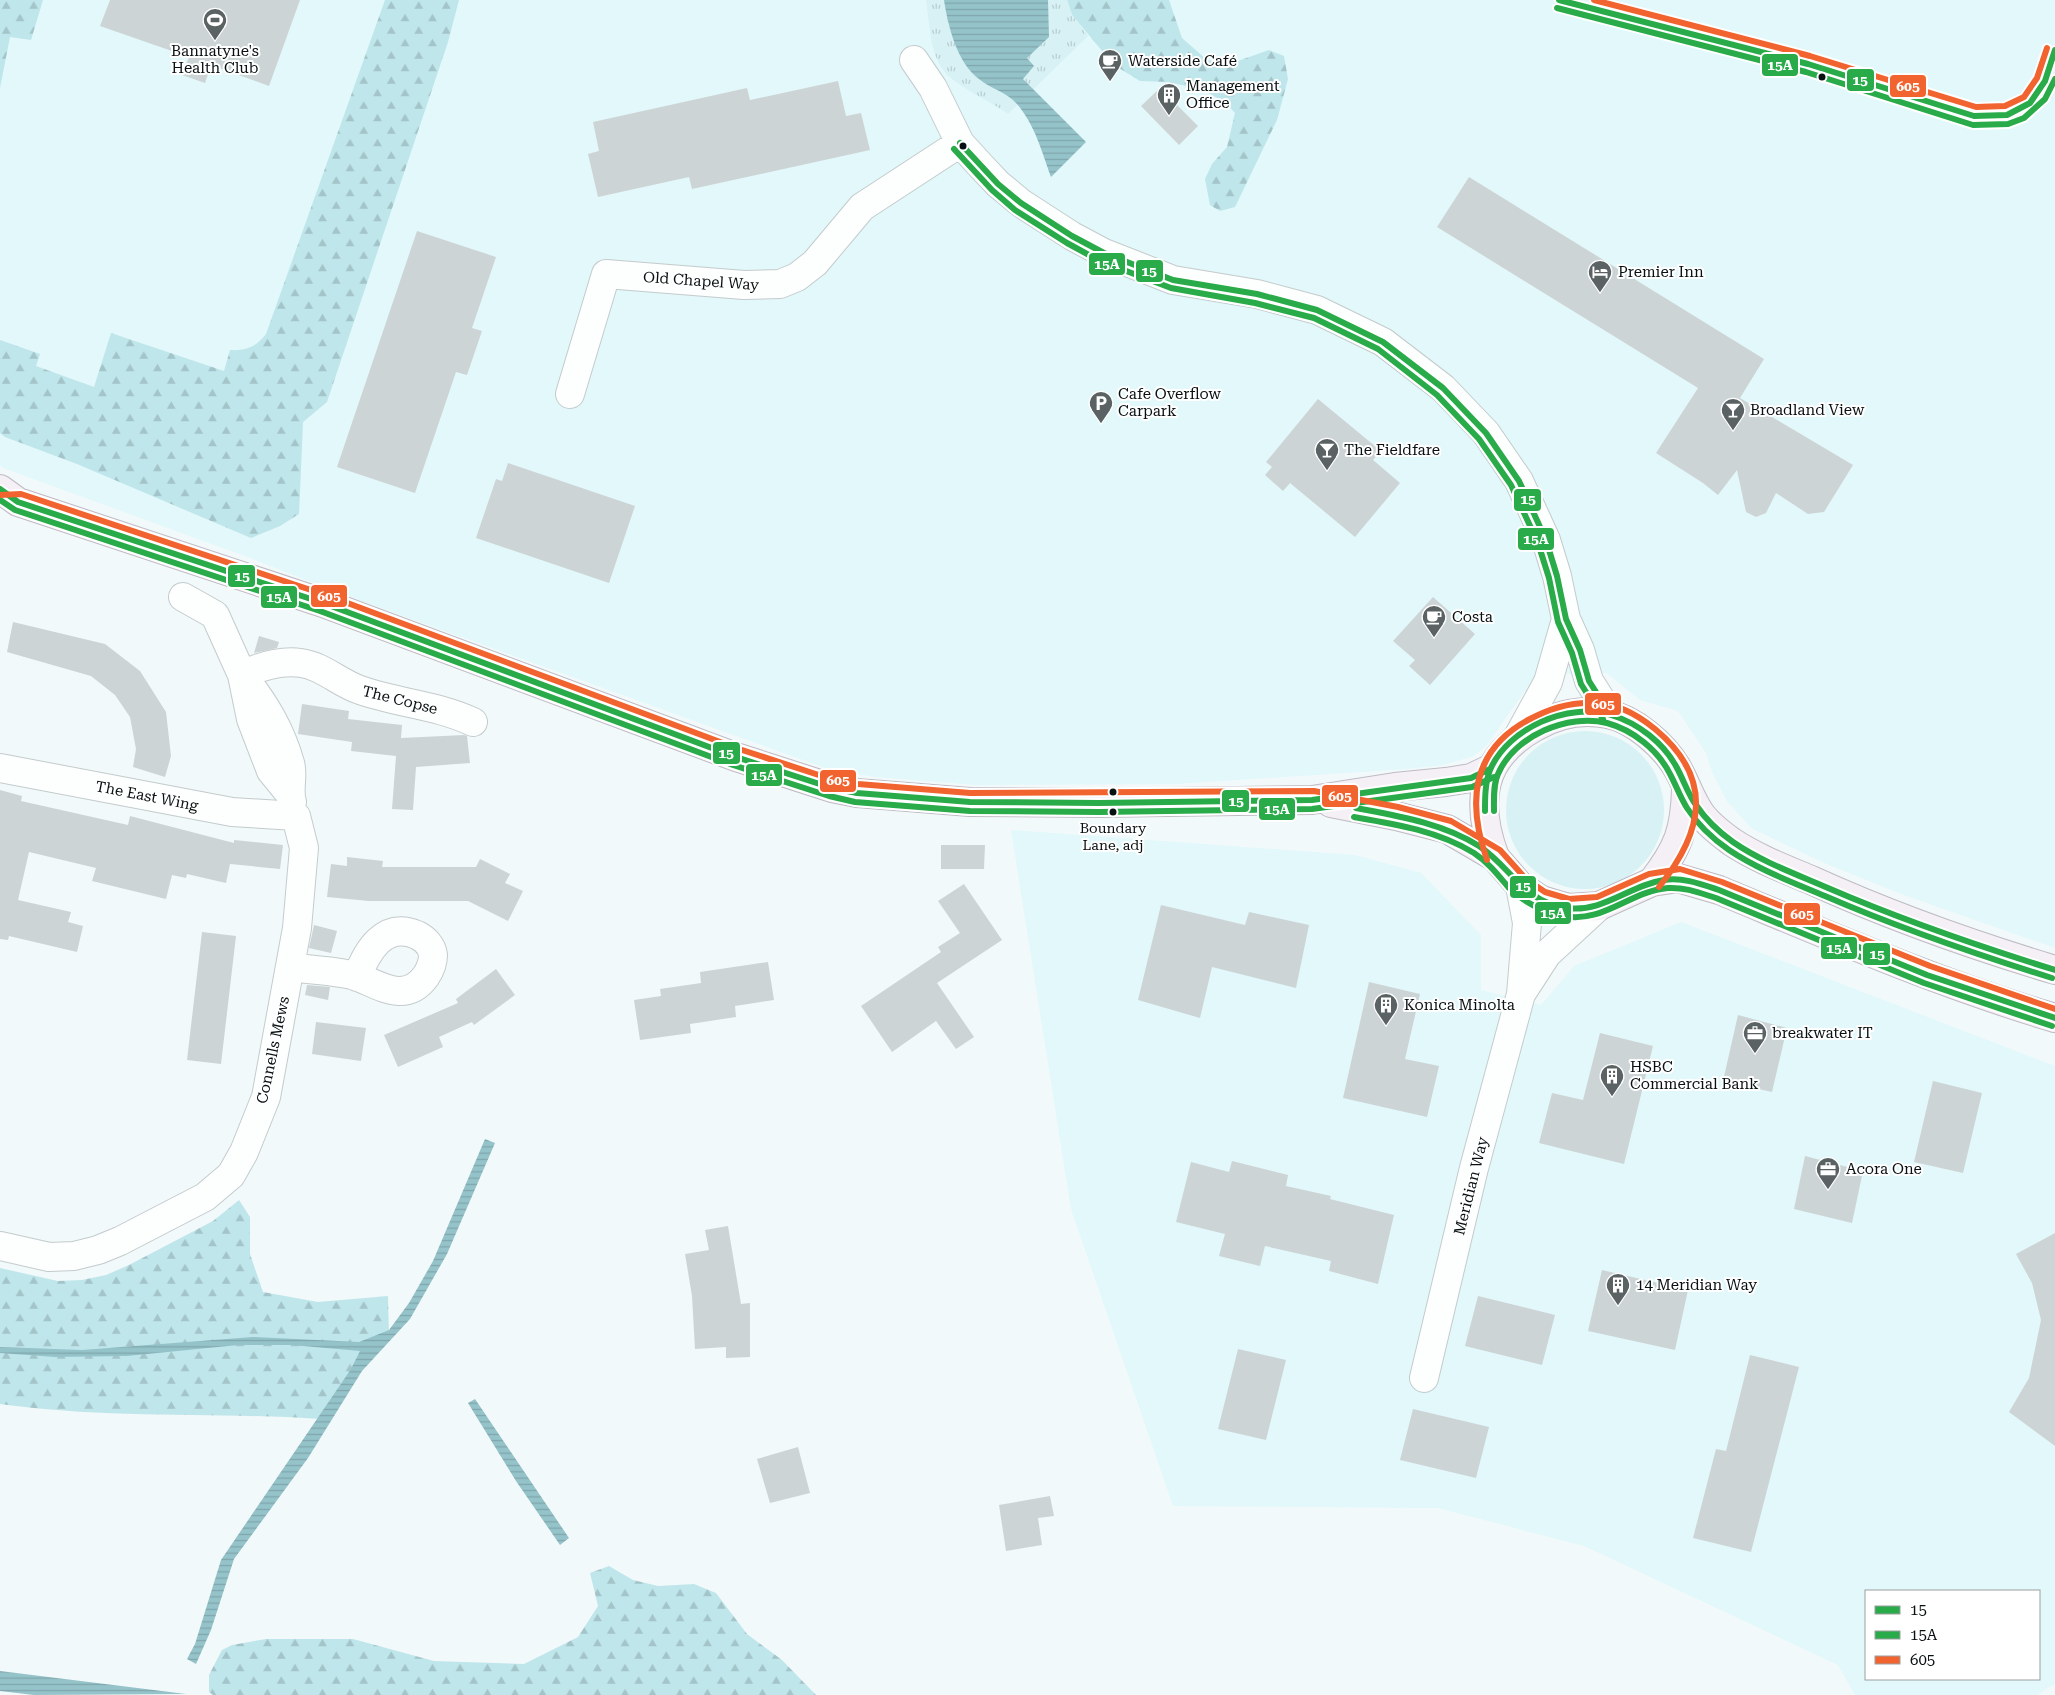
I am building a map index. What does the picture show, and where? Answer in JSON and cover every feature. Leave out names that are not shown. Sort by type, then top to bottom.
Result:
[{"type":"highway","points":[[6,498],[322,603],[736,757],[832,788],[857,793],[970,802],[1099,803],[1312,800],[1395,787],[1472,778],[1490,769]]},
{"type":"highway","points":[[1495,857],[1486,834],[1485,790],[1490,769],[1500,753],[1520,735],[1553,716],[1581,712],[1610,714],[1640,728],[1662,746],[1677,768],[1686,789],[1701,814],[1716,830],[1734,843],[1831,889],[1913,922],[2055,970]]},
{"type":"highway","points":[[1652,882],[1671,858],[1681,838],[1686,813],[1686,789]]},
{"type":"highway","points":[[1312,800],[1396,816],[1447,829],[1495,857],[1520,886],[1541,900],[1568,908],[1599,906],[1652,882],[1678,878],[1719,890],[1920,973],[1983,996],[2055,1018]]},
{"type":"street","points":[[914,60],[933,88],[960,143],[998,184],[1021,203],[1072,236],[1104,253],[1173,280],[1257,294],[1317,310],[1383,342],[1443,388],[1486,433],[1519,481],[1546,540],[1557,576],[1566,619],[1580,650],[1589,681],[1610,714]]},
{"type":"street","name":"Old Chapel Way","points":[[570,394],[606,274],[744,285],[780,284],[797,277],[815,263],[862,207],[960,143]]},
{"type":"street","points":[[183,596],[215,615],[242,675],[269,710],[291,765],[293,804]]},
{"type":"street","points":[[1520,735],[1548,682],[1566,619]]},
{"type":"street","name":"The Copse","points":[[242,675],[276,662],[302,663],[325,671],[357,690],[409,704],[431,707],[473,722]]},
{"type":"street","name":"The East Wing","points":[[0,768],[232,812],[293,804]]},
{"type":"street","name":"Connells Mews","points":[[0,1246],[49,1257],[74,1256],[98,1250],[120,1241],[204,1197],[231,1175],[244,1152],[266,1096],[297,928],[304,848],[293,804]]},
{"type":"street","name":"Meridian Way","points":[[1424,1378],[1474,1168],[1520,994],[1527,923],[1520,886]]},
{"type":"street","name":"Meridian Way","points":[[1520,994],[1547,954],[1599,906]]},
{"type":"street","points":[[290,967],[357,977]]},
{"type":"shaded area","points":[[0,0],[2055,0],[2055,948],[1901,894],[1822,862],[1751,828],[1727,801],[1713,774],[1706,753],[1678,711],[1640,700],[1607,673],[1536,675],[1487,745],[1474,756],[1443,765],[1176,784],[977,785],[875,777],[828,769],[331,590],[253,559],[3,468],[0,465]]},
{"type":"shaded area","points":[[944,0],[1048,0],[1049,37],[1027,58],[1034,66],[1023,79],[1086,142],[1051,177],[1029,121],[1017,104],[1004,93],[979,79],[965,64],[951,32]]},
{"type":"shaded area","points":[[1011,830],[1355,855],[1421,873],[1481,935],[1481,990],[1541,1005],[1574,966],[1681,922],[2055,1066],[2055,1684],[2037,1695],[1855,1695],[1838,1665],[1584,1546],[1438,1508],[1173,1506],[1071,1209]]},
{"type":"shaded area","points":[[485,1139],[495,1143],[447,1254],[410,1319],[362,1371],[308,1458],[234,1559],[211,1630],[196,1664],[187,1659],[195,1644],[221,1560],[351,1369],[360,1351],[292,1345],[238,1345],[127,1356],[55,1357],[0,1353],[0,1347],[82,1350],[253,1337],[359,1342],[389,1330],[409,1303],[433,1261]]},
{"type":"shaded area","points":[[475,1399],[569,1538],[560,1545],[516,1481],[468,1403]]},
{"type":"shaded area","points":[[0,1671],[186,1694],[34,1695],[0,1691]]},
{"type":"green space","points":[[0,0],[43,0],[31,40],[10,37],[0,88]]},
{"type":"green space","points":[[385,0],[459,0],[448,42],[327,402],[303,422],[299,514],[280,526],[251,538],[77,464],[5,437],[0,433],[0,340],[40,354],[36,366],[94,387],[111,333],[224,371],[230,350],[241,350],[250,347],[266,334]]},
{"type":"green space","points":[[926,0],[1067,0],[1072,15],[1088,36],[1008,114],[956,82],[944,71],[935,55]]},
{"type":"green space","points":[[1067,0],[1169,0],[1182,38],[1207,60],[1232,63],[1269,50],[1284,56],[1288,79],[1277,120],[1235,207],[1220,211],[1210,205],[1205,179],[1212,164],[1227,147],[1235,113],[1227,104],[1204,90],[1168,82],[1140,81],[1114,65],[1072,15]]},
{"type":"green space","points":[[1585,731],[1615,737],[1629,744],[1641,754],[1651,766],[1658,780],[1664,810],[1658,840],[1651,854],[1641,866],[1629,876],[1615,883],[1585,889],[1555,883],[1541,876],[1529,866],[1519,854],[1512,840],[1506,810],[1512,780],[1519,766],[1529,754],[1541,744],[1555,737]]},
{"type":"green space","points":[[239,1200],[250,1217],[250,1254],[263,1292],[318,1302],[388,1296],[389,1335],[321,1419],[80,1412],[0,1404],[0,1268],[58,1281],[82,1280],[106,1275],[213,1221]]},
{"type":"green space","points":[[609,1566],[633,1580],[658,1586],[694,1584],[716,1593],[747,1634],[782,1660],[816,1695],[213,1695],[209,1692],[209,1675],[222,1650],[232,1645],[266,1639],[353,1639],[434,1661],[524,1664],[578,1637],[598,1606],[590,1573]]},
{"type":"building","name":"Bannatyne's Health Club","points":[[110,0],[300,0],[269,86],[211,65],[205,83],[182,75],[189,57],[100,26]]},
{"type":"building","points":[[838,81],[846,116],[861,113],[870,150],[692,189],[689,177],[598,197],[588,154],[599,151],[593,122],[747,88],[750,100]]},
{"type":"building","name":"Management Office","points":[[1160,88],[1198,126],[1179,145],[1141,106]]},
{"type":"building","name":"Premier Inn","points":[[1469,177],[1764,359],[1740,398],[1853,465],[1824,512],[1808,514],[1776,493],[1766,513],[1756,517],[1746,512],[1737,470],[1718,495],[1703,483],[1656,453],[1698,388],[1437,227]]},
{"type":"building","points":[[417,231],[496,257],[472,328],[482,331],[467,375],[456,372],[415,493],[337,467]]},
{"type":"building","name":"The Fieldfare","points":[[1318,399],[1381,451],[1373,460],[1400,483],[1355,537],[1290,483],[1283,491],[1265,475],[1272,467],[1266,462]]},
{"type":"building","points":[[508,463],[635,506],[609,583],[476,538],[496,479],[502,481]]},
{"type":"building","name":"Costa","points":[[1433,597],[1475,634],[1430,685],[1409,666],[1415,660],[1393,641]]},
{"type":"building","points":[[13,622],[105,644],[140,671],[166,712],[171,756],[165,777],[133,767],[136,749],[130,717],[115,695],[91,676],[7,652]]},
{"type":"building","points":[[259,636],[279,642],[277,648],[254,653]]},
{"type":"building","points":[[302,704],[349,711],[348,719],[402,725],[401,738],[467,736],[470,763],[416,767],[413,810],[392,809],[396,756],[351,751],[352,742],[298,734]]},
{"type":"building","points":[[0,790],[22,796],[21,801],[128,825],[130,816],[234,843],[234,840],[283,845],[280,869],[230,864],[226,883],[187,874],[186,878],[172,875],[166,899],[92,881],[96,868],[29,852],[18,900],[71,912],[68,922],[83,926],[77,952],[9,936],[8,940],[0,939]]},
{"type":"building","points":[[941,845],[985,845],[984,869],[941,869]]},
{"type":"building","points":[[347,857],[383,861],[382,867],[476,867],[480,859],[510,874],[505,883],[523,891],[508,921],[468,901],[369,901],[327,897],[331,864],[347,866]]},
{"type":"building","points":[[964,884],[1002,940],[937,983],[974,1037],[956,1049],[936,1021],[892,1052],[861,1006],[941,952],[938,947],[960,933],[938,901]]},
{"type":"building","points":[[1161,905],[1245,925],[1249,912],[1309,925],[1296,988],[1212,967],[1200,1018],[1138,1000]]},
{"type":"building","points":[[314,925],[337,931],[331,953],[309,948]]},
{"type":"building","points":[[202,932],[236,936],[221,1064],[187,1060]]},
{"type":"building","points":[[768,962],[774,1000],[735,1006],[736,1017],[690,1024],[691,1033],[640,1040],[634,1000],[661,996],[660,989],[701,983],[700,972]]},
{"type":"building","points":[[496,969],[515,995],[474,1025],[472,1022],[439,1037],[443,1047],[398,1067],[384,1035],[458,1003],[456,999]]},
{"type":"building","name":"Konica Minolta","points":[[1369,982],[1420,994],[1405,1059],[1439,1066],[1427,1117],[1343,1098]]},
{"type":"building","points":[[307,985],[330,987],[328,1000],[305,995]]},
{"type":"building","name":"breakwater IT","points":[[1738,1015],[1787,1028],[1772,1092],[1723,1081]]},
{"type":"building","points":[[316,1022],[366,1028],[361,1061],[312,1054]]},
{"type":"building","name":"HSBC Commercial Bank","points":[[1600,1033],[1653,1046],[1624,1164],[1539,1143],[1552,1093],[1583,1100]]},
{"type":"building","points":[[1933,1081],[1982,1093],[1963,1173],[1914,1162]]},
{"type":"building","name":"Acora One","points":[[1805,1156],[1863,1171],[1852,1223],[1794,1209]]},
{"type":"building","points":[[1232,1161],[1288,1175],[1286,1186],[1331,1196],[1330,1199],[1394,1215],[1378,1284],[1329,1271],[1331,1261],[1265,1246],[1260,1266],[1219,1256],[1225,1234],[1176,1222],[1191,1162],[1229,1172]]},
{"type":"building","points":[[728,1226],[741,1304],[750,1303],[750,1357],[726,1358],[726,1347],[695,1349],[692,1296],[685,1254],[709,1250],[705,1230]]},
{"type":"building","points":[[2055,1233],[2055,1446],[2009,1412],[2029,1378],[2041,1320],[2032,1283],[2016,1254]]},
{"type":"building","points":[[1602,1270],[1688,1290],[1675,1350],[1588,1331]]},
{"type":"building","points":[[1478,1296],[1555,1315],[1542,1365],[1465,1346]]},
{"type":"building","points":[[1238,1349],[1286,1360],[1266,1440],[1218,1429]]},
{"type":"building","points":[[1750,1355],[1799,1367],[1751,1552],[1693,1538],[1716,1449],[1726,1451]]},
{"type":"building","points":[[1413,1409],[1489,1427],[1476,1478],[1400,1460]]},
{"type":"building","points":[[798,1447],[810,1493],[770,1503],[757,1459]]},
{"type":"building","points":[[1050,1496],[1054,1516],[1038,1518],[1042,1545],[1006,1551],[999,1505]]},
{"type":"transit line","name":"15","points":[[1559,0],[1808,64],[1974,116],[2007,115],[2030,103],[2045,81],[2055,50]]},
{"type":"transit line","name":"605","points":[[1594,0],[1810,56],[1976,107],[2005,106],[2024,97],[2037,78],[2047,48]]},
{"type":"transit line","name":"15A","points":[[1557,8],[1806,72],[1973,125],[2008,124],[2024,118],[2045,99],[2055,79]]},
{"type":"transit line","name":"15","points":[[960,143],[998,184],[1021,203],[1072,236],[1104,253],[1173,280],[1257,294],[1317,310],[1383,342],[1443,388],[1486,433],[1519,481],[1546,540],[1557,576],[1566,619],[1580,650],[1589,681],[1610,714]]},
{"type":"transit line","name":"15A","points":[[954,149],[992,190],[1015,210],[1067,243],[1100,261],[1171,288],[1255,303],[1314,318],[1378,349],[1437,395],[1479,439],[1511,485],[1538,543],[1549,578],[1558,622],[1572,653],[1581,684],[1603,719]]},
{"type":"transit line","name":"15","points":[[0,489],[18,502],[323,603],[736,757],[832,788],[857,793],[970,802],[1099,803],[1312,800],[1471,778],[1490,769]]},
{"type":"transit line","name":"605","points":[[0,495],[21,494],[326,595],[739,749],[834,780],[858,784],[970,793],[1314,791],[1398,807],[1451,821],[1500,850],[1526,879],[1545,892],[1569,899],[1597,897],[1649,874],[1680,869],[1722,882],[1930,966],[2055,1009]]},
{"type":"transit line","name":"15A","points":[[0,500],[15,510],[320,611],[733,765],[829,796],[855,802],[970,811],[1099,812],[1312,809],[1472,787],[1494,777]]},
{"type":"transit line","name":"605","points":[[1487,860],[1477,818],[1476,799],[1479,780],[1485,763],[1495,747],[1509,733],[1528,720],[1560,707],[1585,703],[1610,705],[1626,711],[1655,729],[1674,748],[1687,767],[1694,786],[1696,806],[1693,826],[1674,866],[1659,887]]},
{"type":"transit line","name":"15","points":[[1485,811],[1488,775],[1499,755],[1510,742],[1541,722],[1559,716],[1576,712],[1594,712],[1611,715],[1631,723],[1658,742],[1672,759],[1696,805],[1704,816],[1733,842],[1756,856],[1856,900],[1912,922],[2055,970]]},
{"type":"transit line","name":"15A","points":[[1494,811],[1496,778],[1506,760],[1516,749],[1544,730],[1560,725],[1576,721],[1607,723],[1635,736],[1652,749],[1665,765],[1685,804],[1696,820],[1717,841],[1752,864],[1909,930],[2052,978]]},
{"type":"transit line","name":"15","points":[[1356,808],[1419,821],[1465,838],[1490,854],[1528,891],[1539,899],[1552,904],[1567,908],[1593,906],[1605,903],[1640,887],[1664,880],[1678,879],[1692,882],[1719,890],[1927,975],[2055,1018]]},
{"type":"transit line","name":"15A","points":[[1354,817],[1416,829],[1460,845],[1484,861],[1521,898],[1534,906],[1556,914],[1577,917],[1591,915],[1654,890],[1668,888],[1686,889],[1716,898],[1924,983],[2052,1026]]},
{"type":"place","name":"Bannatyne's Health Club","points":[[215,41]]},
{"type":"place","name":"Waterside Café","points":[[1110,82]]},
{"type":"place","name":"Management Office","points":[[1169,116]]},
{"type":"place","name":"Premier Inn","points":[[1600,293]]},
{"type":"place","name":"Cafe Overflow Carpark","points":[[1101,424]]},
{"type":"place","name":"Broadland View","points":[[1733,431]]},
{"type":"place","name":"The Fieldfare","points":[[1327,471]]},
{"type":"place","name":"Costa","points":[[1434,638]]},
{"type":"place","name":"Boundary Lane, adj","points":[[1113,812]]},
{"type":"place","name":"Konica Minolta","points":[[1386,1026]]},
{"type":"place","name":"breakwater IT","points":[[1755,1054]]},
{"type":"place","name":"HSBC Commercial Bank","points":[[1612,1097]]},
{"type":"place","name":"Acora One","points":[[1828,1190]]},
{"type":"place","name":"14 Meridian Way","points":[[1618,1306]]}]
